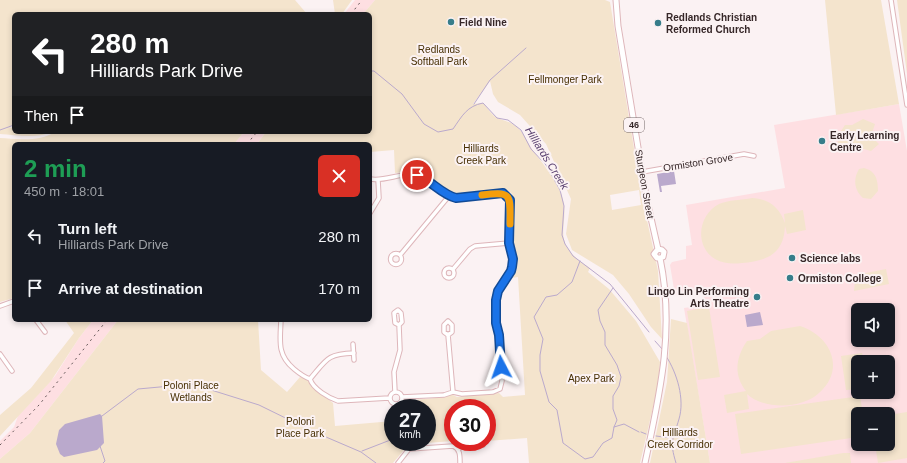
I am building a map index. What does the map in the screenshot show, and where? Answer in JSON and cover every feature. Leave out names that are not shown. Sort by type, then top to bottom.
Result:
[{"type":"main road","name":"Sturgeon Street","points":[[616,0],[618,26],[642,172],[658,249],[664,252],[663,257],[660,258],[665,294],[666,342],[664,371],[645,463]]},
{"type":"street","points":[[891,0],[907,105]]},
{"type":"street","name":"Ormiston Grove","points":[[642,172],[744,154],[754,156]]},
{"type":"street","points":[[372,179],[378,180],[417,175],[429,180],[449,196],[461,197],[503,193],[508,196],[510,200],[509,243],[513,259],[511,271],[498,291],[496,300],[501,386],[497,392],[462,394],[453,392],[444,395],[402,397],[399,392],[394,392]]},
{"type":"street","points":[[372,210],[379,198],[378,180]]},
{"type":"street","points":[[401,254],[449,196]]},
{"type":"street","points":[[454,268],[470,249],[475,246],[509,243]]},
{"type":"street","points":[[0,306],[12,302]]},
{"type":"street","points":[[38,322],[45,332]]},
{"type":"street","points":[[280,322],[281,353],[283,358],[304,377],[310,379],[312,384],[324,394],[338,401],[389,398],[394,392],[394,376],[400,350],[399,325]]},
{"type":"street","points":[[448,335],[453,392]]},
{"type":"street","points":[[353,344],[354,360]]},
{"type":"street","points":[[310,379],[332,355],[354,353]]},
{"type":"street","points":[[0,354],[12,371]]},
{"type":"street","points":[[398,463],[407,451]]},
{"type":"street","points":[[458,451],[460,463]]},
{"type":"shaded area","points":[[355,0],[375,0],[365,12],[346,12]]},
{"type":"shaded area","name":"Ormiston College","points":[[899,104],[907,151],[907,463],[710,463],[684,308],[705,305],[703,291],[675,295],[670,265],[672,262],[686,259],[686,246],[692,245],[686,205],[785,188],[774,125]]},
{"type":"shaded area","points":[[242,134],[264,134],[258,142],[236,142]]},
{"type":"shaded area","points":[[674,171],[676,184],[661,186],[662,192],[660,192],[657,174]]},
{"type":"shaded area","points":[[760,312],[763,325],[747,327],[745,315]]},
{"type":"shaded area","points":[[91,322],[116,322],[30,433],[0,459],[0,441],[14,427],[18,416],[55,376],[79,338]]},
{"type":"shaded area","points":[[100,414],[102,416],[104,443],[97,450],[64,457],[60,454],[56,444],[59,430],[65,424]]},
{"type":"green space","points":[[0,0],[295,0],[305,12],[12,12],[12,126],[8,127],[12,128],[12,134],[45,134],[26,136],[0,134]]},
{"type":"green space","points":[[333,0],[352,0],[343,12],[335,12]]},
{"type":"green space","points":[[375,0],[605,0],[610,2],[642,197],[658,271],[662,339],[651,327],[629,294],[613,275],[572,250],[566,234],[571,199],[546,144],[520,115],[498,102],[493,94],[490,81],[473,104],[483,103],[498,118],[513,124],[523,133],[530,147],[550,173],[559,189],[563,201],[564,239],[568,248],[576,258],[590,268],[588,272],[609,289],[636,321],[660,362],[658,386],[640,463],[529,463],[527,438],[496,440],[496,399],[444,399],[444,442],[436,442],[436,399],[424,399],[446,397],[451,394],[457,397],[499,393],[503,397],[525,395],[518,277],[511,278],[517,269],[514,242],[515,201],[511,193],[505,189],[457,193],[446,190],[424,174],[414,171],[395,173],[394,150],[372,152],[372,142],[258,142],[264,134],[372,134],[372,12],[365,12]],"holes":[[[639,190],[641,205],[612,210],[610,195]]]},
{"type":"green space","points":[[825,0],[881,0],[899,104],[836,115]]},
{"type":"green space","points":[[897,0],[907,0],[907,74]]},
{"type":"green space","points":[[863,119],[875,124],[872,133],[877,138],[875,140],[879,144],[871,151],[860,148],[851,149],[846,145],[837,146],[841,131],[845,125],[852,125]]},
{"type":"green space","points":[[242,134],[236,142],[12,142],[12,299],[0,302],[0,138],[36,139],[49,135]]},
{"type":"green space","points":[[864,168],[871,171],[876,176],[878,183],[878,191],[871,199],[863,198],[858,192],[855,184],[859,169]]},
{"type":"green space","points":[[752,198],[763,200],[773,205],[780,212],[785,223],[784,214],[803,210],[806,230],[787,234],[785,226],[784,236],[778,249],[766,258],[751,262],[739,263],[725,263],[715,259],[708,253],[702,239],[701,231],[707,215],[719,204]]},
{"type":"green space","points":[[886,269],[889,284],[854,291],[855,281],[851,276]]},
{"type":"green space","points":[[709,307],[720,377],[698,380],[687,311]]},
{"type":"green space","name":"Hilliards Creek Corridor","points":[[671,319],[687,323],[710,463],[650,463],[667,382]]},
{"type":"green space","points":[[66,322],[91,322],[79,338],[51,381],[0,436],[0,415],[31,388],[74,333]]},
{"type":"green space","name":"Poloni Place Wetlands","points":[[116,322],[258,322],[261,370],[287,392],[300,377],[308,380],[310,385],[333,403],[335,426],[384,422],[384,451],[403,451],[393,463],[0,463],[0,459],[30,433]]},
{"type":"green space","points":[[800,326],[820,337],[827,345],[833,364],[832,374],[827,384],[812,398],[793,405],[783,406],[763,403],[747,394],[749,409],[727,413],[724,395],[746,391],[739,379],[738,360],[747,341],[760,339],[771,331]]},
{"type":"green space","points":[[862,353],[862,355],[851,355],[851,390],[846,390],[841,356]]},
{"type":"green space","points":[[851,397],[851,399],[860,399],[862,407],[851,407],[851,438],[741,454],[735,414]]},
{"type":"green space","points":[[907,412],[907,458],[878,463],[876,451],[895,451],[895,414]]},
{"type":"green space","points":[[850,453],[851,463],[785,463]]},
{"type":"waterway","points":[[474,104],[490,80],[526,48]]},
{"type":"waterway","name":"Hilliards Creek","points":[[372,71],[374,71],[402,94],[424,124],[438,132],[453,129],[469,109],[477,104],[483,103],[497,118],[508,120],[521,130],[531,149],[546,165],[560,190],[564,206],[562,235],[565,244],[573,256],[610,284],[649,332]]},
{"type":"waterway","name":"Hilliards Creek","points":[[0,130],[12,126]]},
{"type":"waterway","points":[[580,261],[572,282],[557,295],[546,297],[534,317],[543,339],[540,355],[540,371],[549,402],[557,410],[563,443],[585,459],[593,457],[603,443],[612,438],[617,420],[613,409],[613,396],[619,386],[621,377],[617,365],[605,345],[605,332],[600,321],[598,310],[613,288]]},
{"type":"waterway","name":"Hilliards Creek","points":[[655,341],[663,350]]},
{"type":"waterway","name":"Hilliards Creek","points":[[666,356],[677,378],[681,403],[681,411],[672,445],[676,463]]},
{"type":"waterway","points":[[102,416],[138,389],[192,384],[259,405],[312,431],[361,452],[376,463]]},
{"type":"waterway","points":[[614,427],[624,424],[639,432]]},
{"type":"waterway","points":[[641,432],[646,434]]},
{"type":"waterway","points":[[656,436],[671,438]]},
{"type":"waterway","points":[[362,451],[384,442]]},
{"type":"waterway","points":[[100,446],[105,461],[103,463]]},
{"type":"railway","points":[[353,12],[362,0]]},
{"type":"railway","points":[[249,142],[255,134]]},
{"type":"railway","points":[[0,445],[39,405],[105,322]]},
{"type":"slow traffic","points":[[482,195],[503,193],[508,196],[510,200],[510,224]]},
{"type":"place","name":"Field Nine","points":[[451,22]]},
{"type":"place","name":"Redlands Christian Reformed Church","points":[[658,23]]},
{"type":"place","name":"Early Learning Centre","points":[[822,141]]},
{"type":"place","name":"Science labs","points":[[792,258]]},
{"type":"place","name":"Ormiston College","points":[[790,278]]},
{"type":"place","name":"Lingo Lin Performing Arts Theatre","points":[[757,297]]},
{"type":"route","points":[[417,175],[429,180],[449,196],[456,198],[503,193],[508,196],[510,200],[511,235],[509,243],[513,259],[512,267],[498,291],[496,300],[496,323],[499,335],[498,341],[501,367]]},
{"type":"park label","name":"Redlands Softball Park","points":[[439,54]]},
{"type":"park label","name":"Fellmonger Park","points":[[565,79]]},
{"type":"park label","name":"Hilliards Creek Park","points":[[481,154]]},
{"type":"park label","name":"Apex Park","points":[[591,378]]},
{"type":"park label","name":"Poloni Place Park","points":[[300,426]]}]
